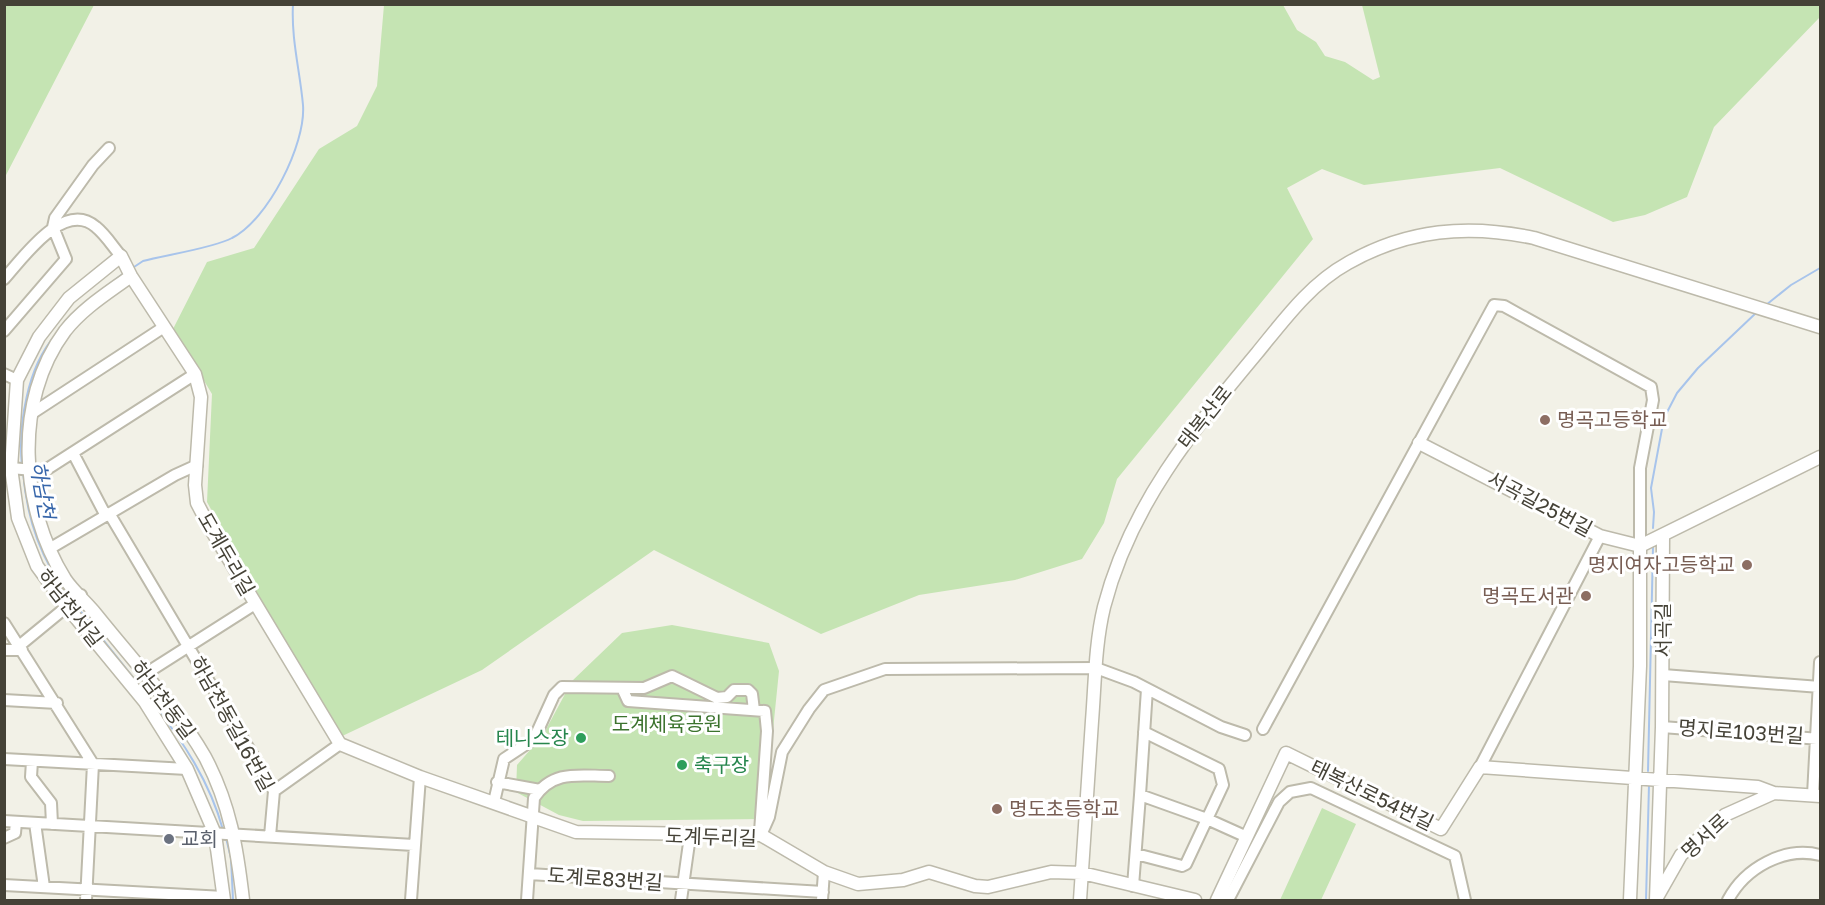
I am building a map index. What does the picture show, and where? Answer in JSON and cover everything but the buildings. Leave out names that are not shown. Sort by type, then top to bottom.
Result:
[{"type":"street","points":[[4,331],[66,259],[53,227],[55,218],[93,165],[109,148]]},
{"type":"street","points":[[4,279],[53,227],[71,219],[95,225],[127,267]]},
{"type":"street","name":"태복산로","points":[[1080,900],[1096,668],[1104,608],[1118,564],[1140,514],[1170,462],[1192,431],[1303,297],[1346,264],[1393,242],[1447,230],[1496,230],[1534,238],[1821,327]]},
{"type":"street","name":"도계두리길","points":[[127,267],[195,374],[201,397],[196,465],[197,503],[340,744],[420,777],[576,832],[761,836],[824,872],[858,884],[903,879],[929,872],[988,887],[1051,872],[1082,873]]},
{"type":"street","name":"하남천서길","points":[[127,267],[69,298],[39,337],[17,380],[18,518],[37,566],[74,601],[146,702],[225,834],[224,899]]},
{"type":"street","name":"하남천동길","points":[[127,267],[65,331],[46,365],[31,414],[28,442],[17,465],[49,549],[74,601],[145,674],[204,756],[221,792],[225,834],[243,900]]},
{"type":"street","points":[[1263,729],[1494,305],[1504,306],[1650,387],[1653,400],[1640,468],[1640,666],[1630,900]]},
{"type":"street","points":[[31,414],[164,327]]},
{"type":"street","points":[[4,374],[17,380]]},
{"type":"street","points":[[17,465],[44,471],[195,374]]},
{"type":"street","name":"서곡길25번길","points":[[1419,443],[1600,536],[1640,546]]},
{"type":"street","name":"하남천동길16번길","points":[[73,453],[274,791],[270,836]]},
{"type":"street","points":[[1640,546],[1821,457]]},
{"type":"street","points":[[49,549],[196,465]]},
{"type":"street","name":"서곡길","points":[[1656,900],[1663,675],[1663,535]]},
{"type":"street","points":[[1600,536],[1480,767],[1659,781]]},
{"type":"street","points":[[4,650],[21,648],[74,601]]},
{"type":"street","points":[[145,674],[255,604]]},
{"type":"street","points":[[4,622],[57,703],[93,764],[87,895]]},
{"type":"street","points":[[1817,795],[1821,662]]},
{"type":"street","points":[[761,836],[769,817],[782,753],[824,690],[885,669],[1096,668],[1147,689],[1221,727],[1245,735]]},
{"type":"street","points":[[1663,675],[1820,686]]},
{"type":"street","points":[[494,802],[504,759],[534,739],[554,695],[562,687],[644,688],[672,676],[717,698],[727,697],[734,690],[748,690],[752,694],[754,710]]},
{"type":"street","points":[[622,688],[628,701],[765,711],[768,731],[761,836]]},
{"type":"street","points":[[1133,886],[1147,689]]},
{"type":"street","points":[[4,700],[57,703]]},
{"type":"street","name":"명지로103번길","points":[[1662,727],[1819,738]]},
{"type":"street","points":[[1136,854],[1182,867],[1186,864],[1223,785],[1218,769],[1144,732]]},
{"type":"street","points":[[274,791],[340,744]]},
{"type":"street","name":"태복산로54번길","points":[[1217,900],[1286,753],[1441,829],[1480,767]]},
{"type":"street","points":[[4,759],[187,769]]},
{"type":"street","points":[[32,761],[31,777],[51,803],[52,824]]},
{"type":"street","points":[[497,782],[540,789],[559,776],[609,776]]},
{"type":"street","points":[[411,900],[420,777]]},
{"type":"street","name":"명서로","points":[[1659,781],[1758,787],[1774,793],[1817,795]]},
{"type":"street","points":[[1228,900],[1279,802],[1290,792],[1311,788],[1455,856],[1465,900]]},
{"type":"street","name":"도계로83번길","points":[[527,900],[535,818],[534,798],[540,789]]},
{"type":"street","name":"명서로","points":[[1656,900],[1681,855],[1713,825],[1725,815],[1774,793]]},
{"type":"street","points":[[1140,795],[1208,819],[1247,837]]},
{"type":"street","points":[[4,838],[15,833],[10,821],[414,845]]},
{"type":"street","points":[[35,823],[49,900]]},
{"type":"street","points":[[681,900],[690,836]]},
{"type":"street","points":[[1728,900],[1734,888],[1751,872],[1778,856],[1811,853],[1821,855]]},
{"type":"street","points":[[822,896],[824,872]]},
{"type":"street","points":[[1082,873],[1195,900]]},
{"type":"street","name":"도계로83번길","points":[[528,874],[822,896]]},
{"type":"street","points":[[4,885],[47,887],[87,895],[224,899]]},
{"type":"green space","points":[[4,5],[94,5],[5,177]]},
{"type":"green space","points":[[384,5],[1283,5],[1297,30],[1316,42],[1325,56],[1345,62],[1373,80],[1380,77],[1362,5],[1820,5],[1820,17],[1714,127],[1687,197],[1645,215],[1613,222],[1500,168],[1364,185],[1322,169],[1287,188],[1313,239],[1117,479],[1104,523],[1082,559],[1015,580],[919,595],[821,634],[654,550],[482,670],[338,738],[207,502],[212,394],[173,329],[207,262],[254,248],[319,149],[357,126],[377,86]]},
{"type":"green space","name":"도계체육공원","points":[[672,625],[769,643],[779,671],[764,819],[583,821],[559,815],[516,792],[517,765],[543,735],[572,681],[622,633]]},
{"type":"green space","points":[[1322,808],[1356,824],[1321,900],[1280,900]]},
{"type":"waterway","name":"하남천","points":[[131,269],[143,261],[202,248],[232,238],[246,229],[271,198],[291,159],[302,121],[303,105],[294,42],[293,4]]},
{"type":"waterway","points":[[1766,305],[1791,285],[1820,268]]},
{"type":"waterway","name":"하남천","points":[[99,292],[124,273]]},
{"type":"waterway","points":[[1653,528],[1651,488],[1664,418],[1677,393],[1698,368],[1757,312]]},
{"type":"waterway","name":"하남천","points":[[22,466],[23,415],[26,398],[37,364],[55,336]]},
{"type":"waterway","name":"하남천","points":[[23,472],[28,507],[37,539],[51,570],[71,599]]},
{"type":"waterway","points":[[1648,771],[1653,547]]},
{"type":"waterway","name":"하남천","points":[[74,603],[136,681]]},
{"type":"waterway","name":"하남천","points":[[152,702],[203,779],[223,830]]},
{"type":"waterway","points":[[1646,900],[1649,785]]},
{"type":"waterway","name":"하남천","points":[[226,838],[231,858],[233,900]]},
{"type":"place","name":"명곡고등학교","points":[[1545,420]]},
{"type":"place","name":"명지여자고등학교","points":[[1747,565]]},
{"type":"place","name":"명곡도서관","points":[[1586,596]]},
{"type":"place","name":"테니스장","points":[[581,738]]},
{"type":"place","name":"축구장","points":[[682,765]]},
{"type":"place","name":"명도초등학교","points":[[997,809]]},
{"type":"place","name":"교회","points":[[169,839]]}]
